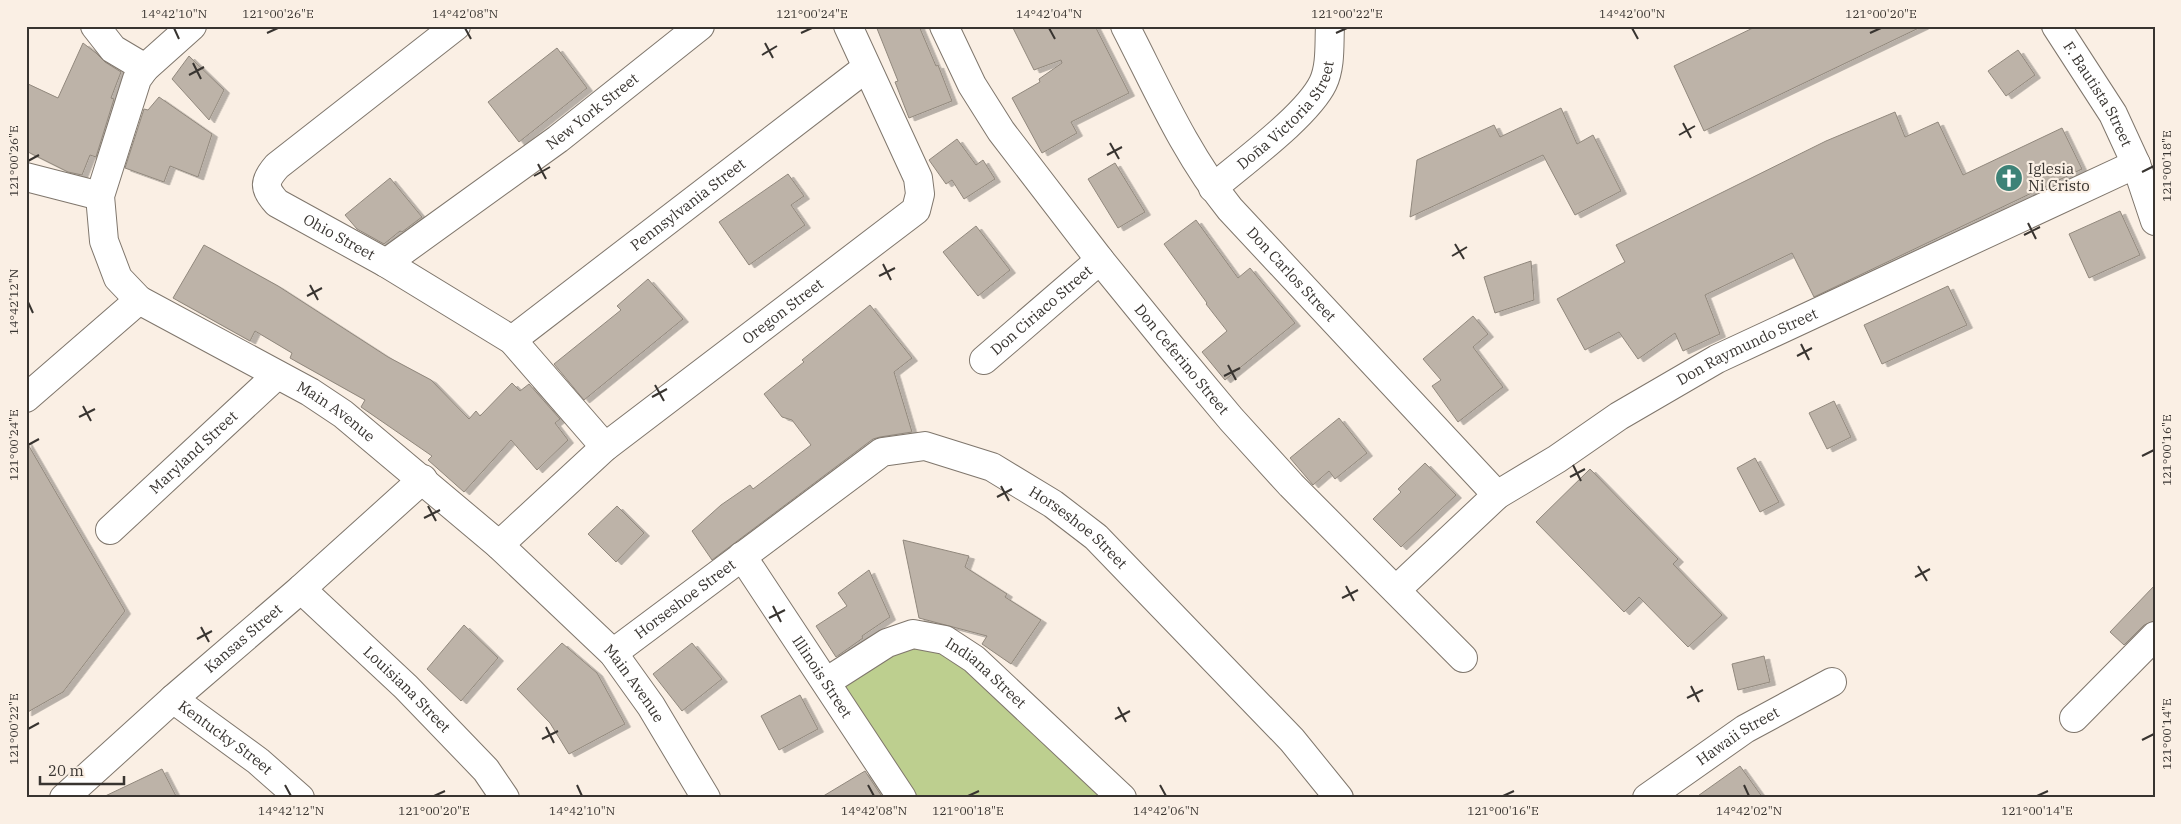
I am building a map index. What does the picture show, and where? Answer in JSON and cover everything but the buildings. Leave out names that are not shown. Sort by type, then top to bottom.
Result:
[{"type":"street","points":[[95,26],[113,49],[145,68]]},
{"type":"street","name":"Main Avenue","points":[[192,26],[145,68],[137,79],[100,196],[104,240],[118,278],[139,300],[310,392],[343,414],[499,544],[613,653],[651,706],[706,798]]},
{"type":"street","name":"Ohio Street","points":[[456,26],[277,166],[268,176],[266,186],[269,195],[277,203],[386,263],[512,340],[604,447]]},
{"type":"street","name":"New York Street","points":[[386,263],[558,139],[700,26]]},
{"type":"street","name":"Oregon Street","points":[[499,544],[604,447],[916,210],[920,194],[918,178],[848,26]]},
{"type":"street","name":"Don Ceferino Street","points":[[944,26],[972,85],[1001,131],[1100,260],[1231,419],[1291,485],[1463,658]]},
{"type":"street","name":"Don Carlos Street","points":[[1125,26],[1191,154],[1213,188],[1230,209],[1497,495]]},
{"type":"street","name":"Doña Victoria Street","points":[[1213,188],[1290,123],[1323,83],[1329,57],[1330,26]]},
{"type":"street","name":"F. Bautista Street","points":[[2056,26],[2112,114],[2136,164],[2155,221]]},
{"type":"street","name":"Pennsylvania Street","points":[[512,340],[866,68]]},
{"type":"street","name":"Don Raymundo Street","points":[[1396,590],[1497,495],[1557,459],[1619,416],[1717,360],[2136,164]]},
{"type":"street","points":[[26,177],[100,196]]},
{"type":"street","name":"Don Ciriaco Street","points":[[984,360],[1100,260]]},
{"type":"street","points":[[26,398],[139,300]]},
{"type":"street","name":"Maryland Street","points":[[110,530],[277,375]]},
{"type":"street","name":"Horseshoe Street","points":[[613,653],[882,452],[925,446],[992,467],[1053,504],[1096,537],[1292,740],[1339,798]]},
{"type":"street","name":"Kansas Street","points":[[64,798],[173,698],[302,589],[423,479]]},
{"type":"street","name":"Illinois Street","points":[[742,556],[902,798]]},
{"type":"street","name":"Louisiana Street","points":[[302,589],[406,687],[486,770],[505,798]]},
{"type":"street","name":"Indiana Street","points":[[826,682],[887,643],[913,634],[946,640],[974,659],[1122,798]]},
{"type":"street","points":[[2074,718],[2155,636]]},
{"type":"street","name":"Hawaii Street","points":[[1647,798],[1745,729],[1832,682]]},
{"type":"street","name":"Kentucky Street","points":[[173,698],[258,761],[300,798]]},
{"type":"green space","points":[[922,641],[971,663],[1102,798],[908,798],[833,683]]},
{"type":"place","name":"Iglesia Ni Cristo","points":[[2009,178]]}]
